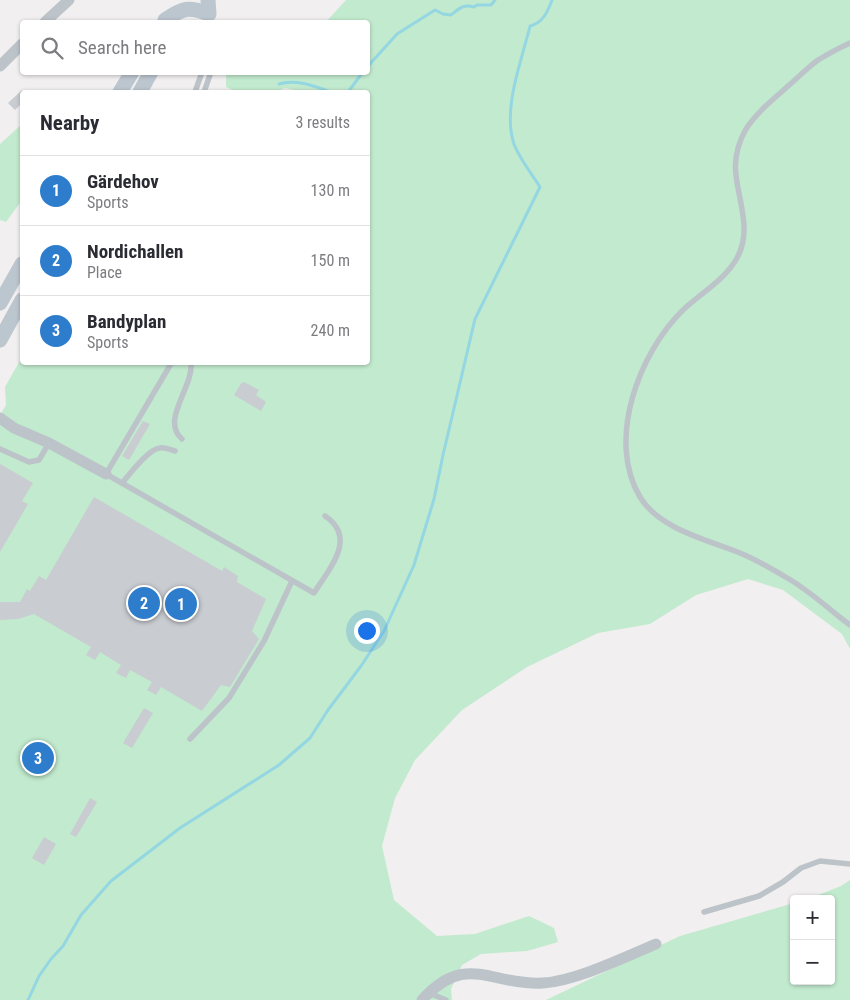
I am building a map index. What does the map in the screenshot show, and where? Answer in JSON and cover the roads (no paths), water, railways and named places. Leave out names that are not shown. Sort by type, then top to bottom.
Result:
[{"type":"main road","points":[[171,20],[187,3],[209,12]]},
{"type":"main road","points":[[121,90],[130,75]]},
{"type":"main road","points":[[141,90],[149,75]]},
{"type":"main road","points":[[0,303],[20,268]]},
{"type":"main road","points":[[0,340],[20,304]]},
{"type":"street","points":[[47,20],[69,0]]},
{"type":"street","points":[[0,66],[20,46]]},
{"type":"street","points":[[0,418],[14,428],[49,443],[106,474]]},
{"type":"street","points":[[0,427],[14,428]]},
{"type":"street","points":[[425,996],[441,982],[453,976],[466,973],[515,981],[544,983],[576,976],[656,944]]},
{"type":"lane","points":[[850,43],[817,60],[756,116],[746,129],[736,155],[736,175],[744,216],[743,238],[738,257],[721,278],[682,311],[662,334],[644,366],[633,395],[626,434],[632,479],[640,498],[654,514],[791,580],[850,625]]},
{"type":"lane","points":[[196,90],[201,75]]},
{"type":"lane","points":[[205,90],[210,75]]},
{"type":"lane","points":[[170,365],[106,474],[314,593],[336,558],[341,544],[340,534],[336,526],[325,516]]},
{"type":"lane","points":[[182,439],[175,429],[174,419],[191,376],[192,365]]},
{"type":"lane","points":[[0,449],[29,462],[38,460],[49,443]]},
{"type":"lane","points":[[122,483],[154,450],[160,448],[175,451]]},
{"type":"lane","points":[[190,739],[229,698],[264,641],[292,581]]},
{"type":"lane","points":[[704,912],[759,896],[783,882],[801,868],[820,861],[850,864]]},
{"type":"lane","points":[[425,996],[446,1000]]},
{"type":"waterway","points":[[370,64],[397,34],[435,10],[451,15],[464,6],[491,5],[495,0]]},
{"type":"waterway","points":[[28,1000],[39,976],[63,946],[81,915],[111,881],[180,828],[279,765],[310,738],[384,631],[414,565],[434,499],[475,319],[540,187],[516,149],[511,130],[510,116],[514,85],[530,26],[542,19],[552,0]]},
{"type":"waterway","points":[[350,90],[361,75]]},
{"type":"waterway","points":[[279,84],[292,82],[325,90]]},
{"type":"place","name":"Nordichallen","points":[[144,603]]},
{"type":"place","name":"Gärdehov","points":[[181,604]]},
{"type":"place","name":"Bandyplan","points":[[38,758]]}]
